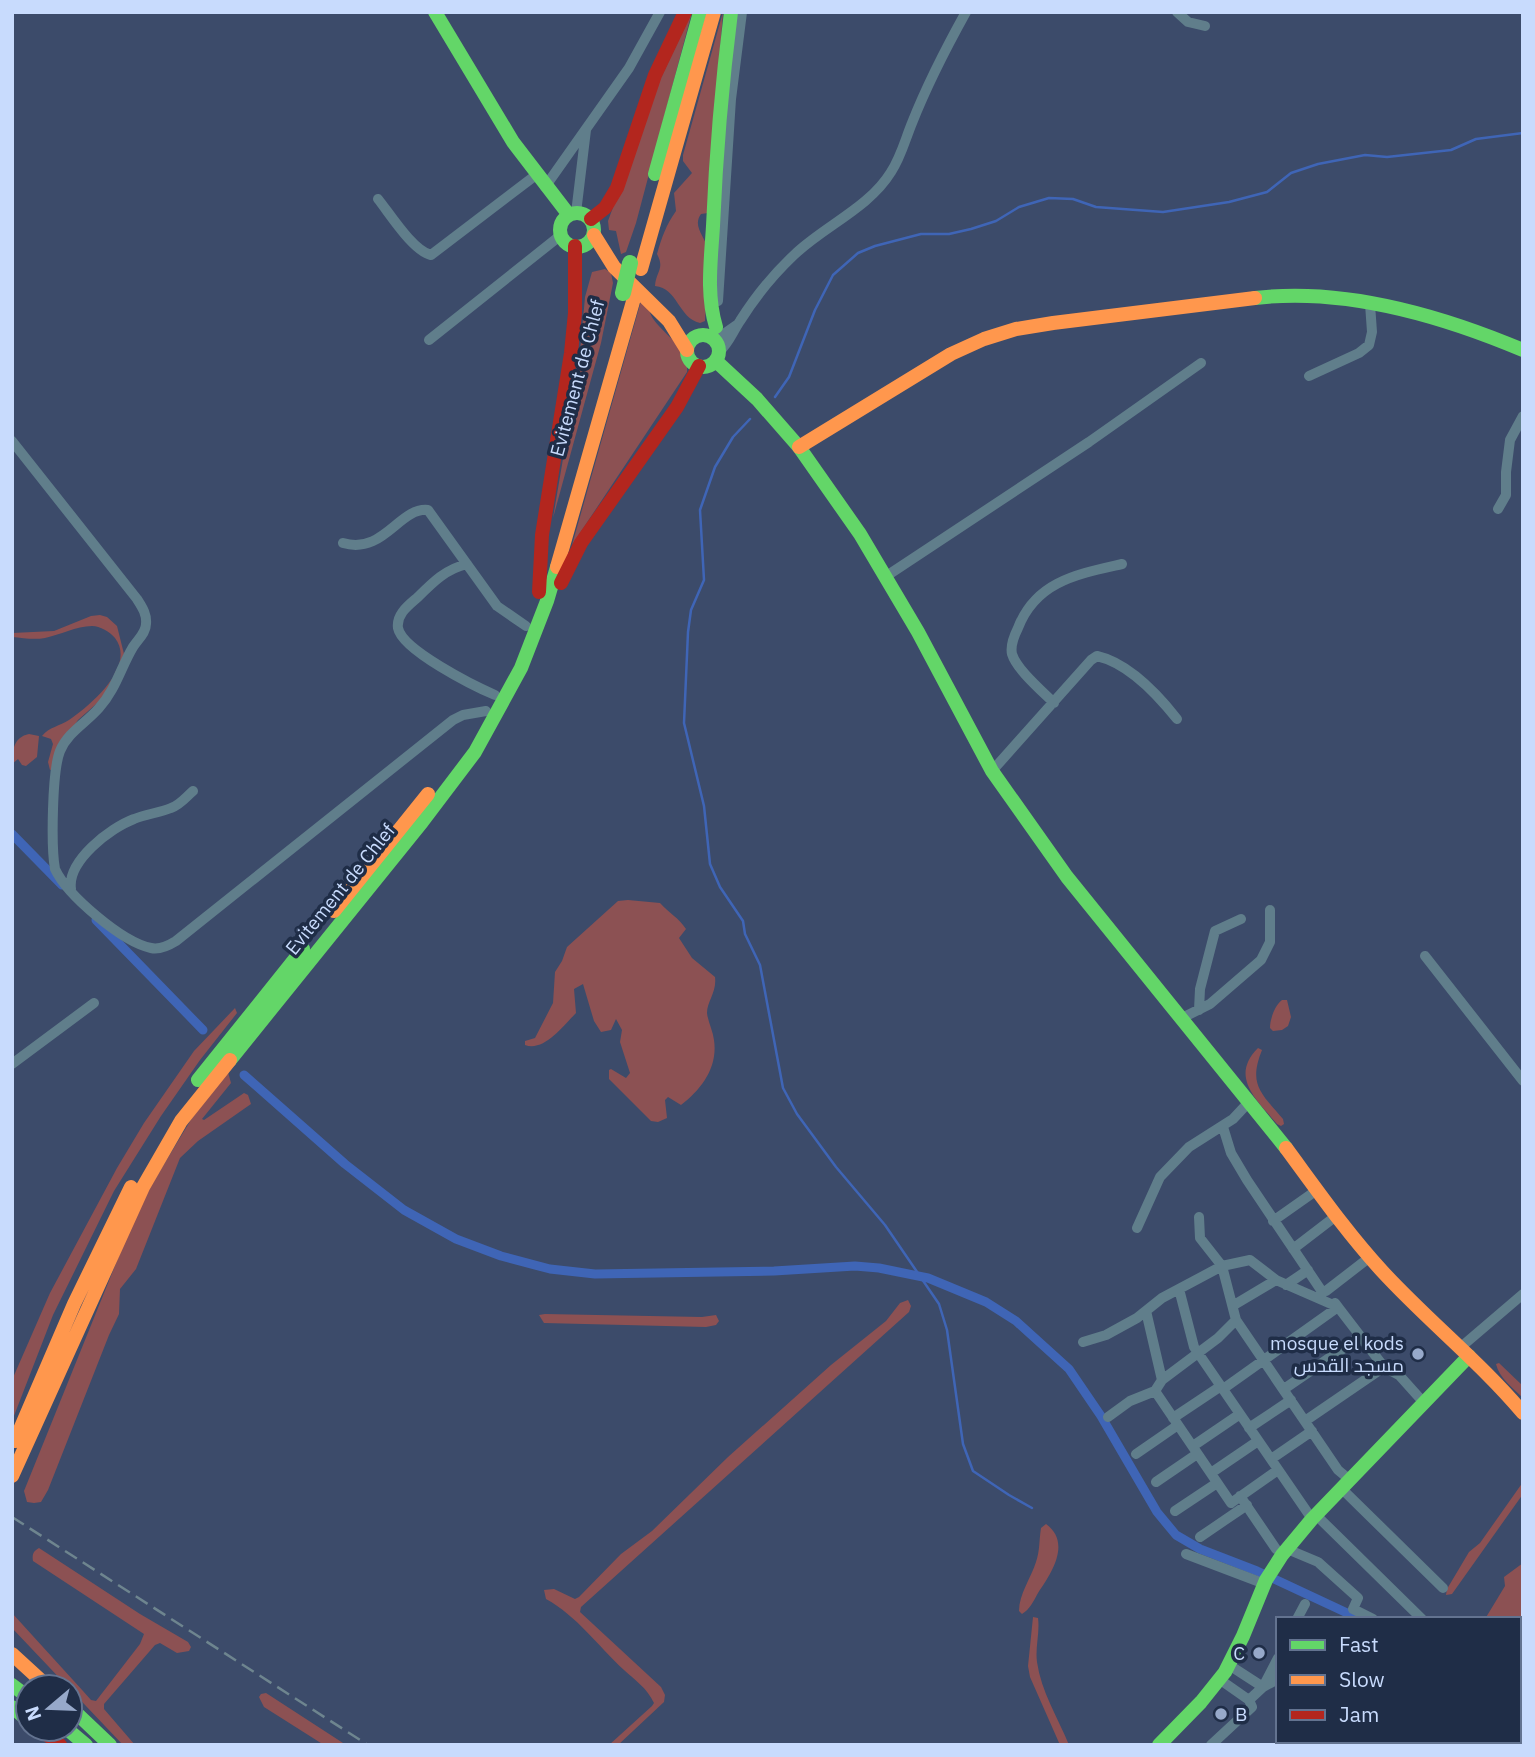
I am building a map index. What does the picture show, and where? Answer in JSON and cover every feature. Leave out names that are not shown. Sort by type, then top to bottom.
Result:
[{"type":"main road","points":[[435,12],[486,101],[540,181],[629,266],[669,321],[687,350],[689,359],[699,366],[708,366],[713,342],[711,295],[714,190],[722,78],[731,12]]},
{"type":"main road","points":[[629,266],[567,243],[561,235],[563,221],[583,220],[605,208],[617,188],[655,75],[685,12]]},
{"type":"main road","points":[[628,295],[629,266],[701,12]]},
{"type":"main road","points":[[629,266],[714,12]]},
{"type":"main road","points":[[578,246],[588,243],[583,220]]},
{"type":"main road","points":[[539,592],[542,535],[571,353],[578,246]]},
{"type":"main road","name":"Evitement de Chlef","points":[[12,1476],[142,1187],[181,1121],[393,859],[475,752],[521,668],[539,592],[628,295]]},
{"type":"main road","name":"Evitement de Chlef","points":[[12,1448],[108,1229],[178,1107],[224,1046],[443,776],[486,711],[532,628],[551,589],[628,295]]},
{"type":"main road","points":[[799,447],[951,354],[1017,328],[1279,295],[1310,296],[1370,304],[1454,321],[1523,349]]},
{"type":"main road","points":[[669,321],[713,342],[799,447],[860,534],[918,632],[992,771],[1067,877],[1370,1257],[1407,1298],[1465,1352],[1523,1413]]},
{"type":"main road","points":[[687,350],[690,341],[713,342]]},
{"type":"main road","points":[[532,628],[581,543],[677,407],[699,366]]},
{"type":"main road","points":[[1159,1745],[1201,1702],[1224,1672],[1282,1549],[1424,1404],[1465,1352]]},
{"type":"main road","points":[[12,1654],[33,1673]]},
{"type":"main road","points":[[84,1720],[110,1745]]},
{"type":"street","points":[[378,200],[413,243],[421,251],[431,255],[540,181],[586,126],[629,68],[660,12]]},
{"type":"street","points":[[713,342],[730,99],[742,12]]},
{"type":"street","points":[[713,342],[738,324],[764,288],[794,254],[875,192],[890,174],[902,152],[942,55],[966,12]]},
{"type":"street","points":[[1177,12],[1188,22],[1205,26]]},
{"type":"street","points":[[583,220],[586,126]]},
{"type":"street","points":[[429,340],[561,235]]},
{"type":"street","points":[[1309,376],[1359,353],[1369,345],[1372,332],[1370,304]]},
{"type":"street","points":[[885,577],[1089,442],[1201,363]]},
{"type":"street","points":[[1498,509],[1506,495],[1510,440],[1523,416]]},
{"type":"street","points":[[12,441],[137,599],[146,617],[145,631],[132,649],[114,688],[98,709],[72,733],[60,752],[55,799],[54,862],[57,873],[108,927],[123,937],[152,948],[165,947],[453,720],[463,715],[486,711]]},
{"type":"street","points":[[343,543],[352,546],[365,545],[415,512],[424,509],[432,514],[497,606],[532,628]]},
{"type":"street","points":[[467,564],[442,574],[401,615],[398,627],[403,637],[444,669],[495,695]]},
{"type":"street","points":[[1054,704],[1031,680],[1012,654],[1013,639],[1021,619],[1034,599],[1052,586],[1089,572],[1122,564]]},
{"type":"street","points":[[992,771],[1091,660],[1100,656],[1127,671],[1163,701],[1177,719]]},
{"type":"street","points":[[71,889],[70,879],[75,866],[104,836],[131,819],[170,809],[193,791]]},
{"type":"street","points":[[1182,1018],[1219,996],[1261,960],[1270,942],[1270,910]]},
{"type":"street","points":[[1199,1010],[1200,989],[1215,930],[1241,919]]},
{"type":"street","points":[[1425,956],[1523,1080]]},
{"type":"street","points":[[12,1064],[94,1003]]},
{"type":"street","points":[[1137,1228],[1160,1177],[1189,1147],[1223,1127],[1248,1103]]},
{"type":"street","points":[[1223,1127],[1231,1153],[1322,1294],[1338,1307],[1384,1367],[1399,1375]]},
{"type":"street","points":[[1273,1221],[1317,1189]]},
{"type":"street","points":[[1293,1249],[1336,1216]]},
{"type":"street","points":[[1199,1217],[1198,1232],[1202,1243],[1222,1266],[1236,1320],[1346,1484],[1443,1588]]},
{"type":"street","points":[[1322,1294],[1370,1257]]},
{"type":"street","points":[[1083,1342],[1106,1335],[1162,1298],[1222,1266],[1250,1260],[1286,1285],[1322,1294]]},
{"type":"street","points":[[1286,1285],[1308,1270]]},
{"type":"street","points":[[1234,1305],[1276,1280]]},
{"type":"street","points":[[1178,1289],[1194,1347],[1278,1471],[1314,1517],[1420,1617]]},
{"type":"street","points":[[1465,1352],[1523,1294]]},
{"type":"street","points":[[1136,1454],[1222,1387],[1338,1307]]},
{"type":"street","points":[[1146,1311],[1162,1380]]},
{"type":"street","points":[[1108,1417],[1130,1401],[1155,1391],[1162,1380],[1199,1353],[1236,1320]]},
{"type":"street","points":[[1284,1389],[1360,1337]]},
{"type":"street","points":[[1374,1354],[1385,1358],[1424,1404]]},
{"type":"street","points":[[1305,1421],[1384,1367]]},
{"type":"street","points":[[1155,1391],[1234,1507]]},
{"type":"street","points":[[1250,1428],[1291,1400]]},
{"type":"street","points":[[1156,1482],[1240,1414]]},
{"type":"street","points":[[1271,1460],[1312,1431]]},
{"type":"street","points":[[1210,1473],[1258,1441]]},
{"type":"street","points":[[1200,1537],[1278,1471]]},
{"type":"street","points":[[1175,1511],[1217,1483]]},
{"type":"street","points":[[1243,1501],[1282,1549],[1318,1562],[1358,1598],[1353,1609],[1369,1617]]},
{"type":"street","points":[[1186,1554],[1265,1584]]},
{"type":"street","points":[[1298,1617],[1305,1604]]},
{"type":"street","points":[[1263,1687],[1276,1662]]},
{"type":"street","points":[[1224,1672],[1263,1687]]},
{"type":"street","points":[[1211,1745],[1252,1707],[1224,1672]]},
{"type":"street","points":[[1249,1700],[1263,1687],[1276,1680]]},
{"type":"shaded area","points":[[692,12],[636,223],[626,252],[621,254],[616,231],[609,230],[608,221],[658,84]]},
{"type":"shaded area","points":[[723,12],[708,213],[701,214],[698,223],[708,249],[709,264],[705,321],[700,323],[687,315],[669,292],[655,286],[660,267],[657,254],[676,211],[674,193],[692,173],[683,161],[683,155]]},
{"type":"shaded area","points":[[605,269],[611,273],[613,283],[601,343],[553,518],[579,364],[585,297],[592,272]]},
{"type":"shaded area","points":[[646,297],[652,318],[681,349],[687,363],[687,372],[572,545],[641,301]]},
{"type":"shaded area","points":[[100,615],[107,617],[117,626],[124,654],[117,668],[120,649],[115,638],[98,627],[80,627],[41,639],[12,637],[12,633],[54,631]]},
{"type":"shaded area","points":[[114,676],[103,698],[78,720],[69,733],[53,769],[50,770],[48,762],[53,744],[51,739],[42,736],[88,705]]},
{"type":"shaded area","points":[[29,734],[39,736],[37,757],[26,766],[18,759],[12,764],[15,745],[20,738]]},
{"type":"shaded area","points":[[618,901],[660,903],[686,929],[679,938],[692,958],[715,977],[715,987],[707,1013],[715,1050],[711,1068],[702,1085],[681,1105],[668,1097],[665,1100],[667,1118],[658,1122],[651,1121],[609,1079],[611,1069],[626,1078],[630,1073],[620,1042],[622,1030],[616,1019],[611,1030],[601,1032],[594,1021],[583,984],[574,989],[576,1013],[546,1041],[539,1045],[525,1045],[525,1041],[535,1038],[553,1003],[555,972],[567,947]]},
{"type":"shaded area","points":[[1282,1000],[1287,1000],[1291,1017],[1288,1026],[1273,1031],[1270,1028],[1272,1017]]},
{"type":"shaded area","points":[[235,1008],[237,1013],[161,1116],[114,1191],[53,1315],[12,1421],[12,1380],[50,1293],[117,1168],[144,1123],[194,1051]]},
{"type":"shaded area","points":[[1258,1048],[1262,1050],[1256,1072],[1259,1088],[1283,1119],[1284,1124],[1281,1126],[1255,1097],[1246,1078],[1250,1059]]},
{"type":"shaded area","points":[[228,1072],[231,1083],[202,1119],[244,1093],[248,1095],[251,1104],[198,1141],[180,1158],[136,1269],[120,1289],[119,1314],[48,1490],[41,1502],[27,1502],[24,1491],[140,1204],[192,1118]]},
{"type":"shaded area","points":[[908,1300],[911,1306],[909,1312],[581,1607],[580,1612],[661,1687],[665,1695],[664,1702],[618,1745],[609,1745],[654,1703],[644,1689],[577,1623],[546,1599],[544,1590],[554,1589],[575,1599],[579,1597],[621,1554],[652,1531],[728,1457],[831,1365],[886,1321],[900,1303]]},
{"type":"shaded area","points":[[539,1315],[716,1315],[719,1321],[716,1325],[706,1327],[544,1323]]},
{"type":"shaded area","points":[[1499,1363],[1523,1386],[1523,1398],[1500,1374],[1496,1364]]},
{"type":"shaded area","points":[[1523,1482],[1523,1494],[1452,1594],[1446,1595],[1469,1552],[1480,1543]]},
{"type":"shaded area","points":[[1046,1524],[1058,1540],[1057,1558],[1033,1602],[1022,1614],[1019,1611],[1021,1598],[1037,1558],[1041,1528]]},
{"type":"shaded area","points":[[39,1548],[188,1642],[191,1647],[189,1651],[177,1653],[160,1643],[155,1645],[104,1704],[104,1709],[135,1745],[123,1745],[84,1704],[84,1692],[91,1700],[96,1701],[140,1644],[144,1634],[33,1561],[35,1550]]},
{"type":"shaded area","points":[[1523,1563],[1521,1700],[1521,1617],[1486,1617],[1505,1586],[1504,1577]]},
{"type":"shaded area","points":[[12,1613],[66,1673],[55,1673],[12,1628]]},
{"type":"shaded area","points":[[1033,1617],[1038,1618],[1039,1673],[1069,1745],[1060,1745],[1030,1677],[1028,1666]]},
{"type":"shaded area","points":[[266,1693],[346,1745],[324,1745],[264,1707],[259,1697]]},
{"type":"waterway","points":[[775,397],[789,377],[815,310],[833,275],[858,253],[875,246],[921,234],[949,234],[971,229],[996,221],[1019,207],[1049,198],[1073,199],[1096,207],[1163,212],[1229,202],[1267,192],[1291,173],[1318,164],[1365,155],[1387,157],[1451,150],[1476,139],[1523,133]]},
{"type":"waterway","points":[[750,419],[733,437],[715,467],[700,510],[704,580],[691,610],[688,632],[684,723],[704,806],[710,864],[720,887],[743,921],[745,934],[760,965],[783,1088],[797,1114],[836,1167],[885,1225],[939,1304],[947,1330],[963,1444],[973,1471],[1032,1508]]},
{"type":"waterway","points":[[12,834],[62,885]]},
{"type":"waterway","points":[[96,920],[203,1030]]},
{"type":"waterway","points":[[244,1075],[345,1164],[404,1210],[456,1239],[501,1256],[550,1269],[595,1274],[774,1271],[855,1266],[879,1268],[928,1278],[986,1302],[1016,1321],[1069,1369],[1101,1416],[1157,1512],[1176,1535],[1200,1549],[1257,1571],[1356,1617]]},
{"type":"railway","points":[[12,1517],[368,1745]]},
{"type":"traffic: fast","points":[[435,12],[513,142],[569,215]]},
{"type":"traffic: fast","points":[[655,174],[700,12]]},
{"type":"traffic: fast","points":[[716,327],[711,302],[710,264],[731,12]]},
{"type":"traffic: fast","points":[[577,213],[589,218],[594,230],[589,242],[577,247],[565,242],[560,230],[565,218],[577,213]]},
{"type":"traffic: fast","points":[[623,293],[630,263]]},
{"type":"traffic: fast","points":[[1255,298],[1289,296],[1357,300],[1425,315],[1523,350]]},
{"type":"traffic: fast","points":[[703,335],[714,340],[719,351],[714,362],[703,367],[692,362],[687,351],[692,340],[703,335]]},
{"type":"traffic: fast","points":[[716,361],[757,399],[799,447],[860,534],[918,632],[992,771],[1067,877],[1286,1148]]},
{"type":"traffic: fast","points":[[230,1060],[475,752],[521,668],[557,567]]},
{"type":"traffic: fast","points":[[198,1080],[303,949]]},
{"type":"traffic: fast","points":[[1159,1745],[1201,1702],[1225,1672],[1266,1580],[1282,1555],[1312,1519],[1469,1356]]},
{"type":"traffic: fast","points":[[84,1720],[110,1745]]},
{"type":"traffic: slow","points":[[641,269],[714,12]]},
{"type":"traffic: slow","points":[[594,235],[614,267],[669,321],[687,350]]},
{"type":"traffic: slow","points":[[557,567],[634,298]]},
{"type":"traffic: slow","points":[[799,447],[951,354],[984,339],[1016,329],[1053,323],[1255,298]]},
{"type":"traffic: slow","points":[[334,911],[428,794]]},
{"type":"traffic: slow","points":[[12,1476],[143,1187],[181,1121],[230,1060]]},
{"type":"traffic: slow","points":[[1286,1148],[1369,1257],[1523,1413]]},
{"type":"traffic: slow","points":[[15,1441],[74,1304],[131,1187]]},
{"type":"traffic: slow","points":[[12,1654],[33,1673]]},
{"type":"traffic: jam","points":[[591,219],[605,208],[617,188],[655,75],[685,12]]},
{"type":"traffic: jam","points":[[539,592],[542,535],[571,353],[575,313],[575,246]]},
{"type":"traffic: jam","points":[[561,583],[581,543],[677,407],[699,366]]},
{"type":"place","name":"mosque el kods مسجد القدس","points":[[1418,1354]]},
{"type":"place","name":"C","points":[[1259,1653]]},
{"type":"place","name":"B","points":[[1221,1714]]}]
